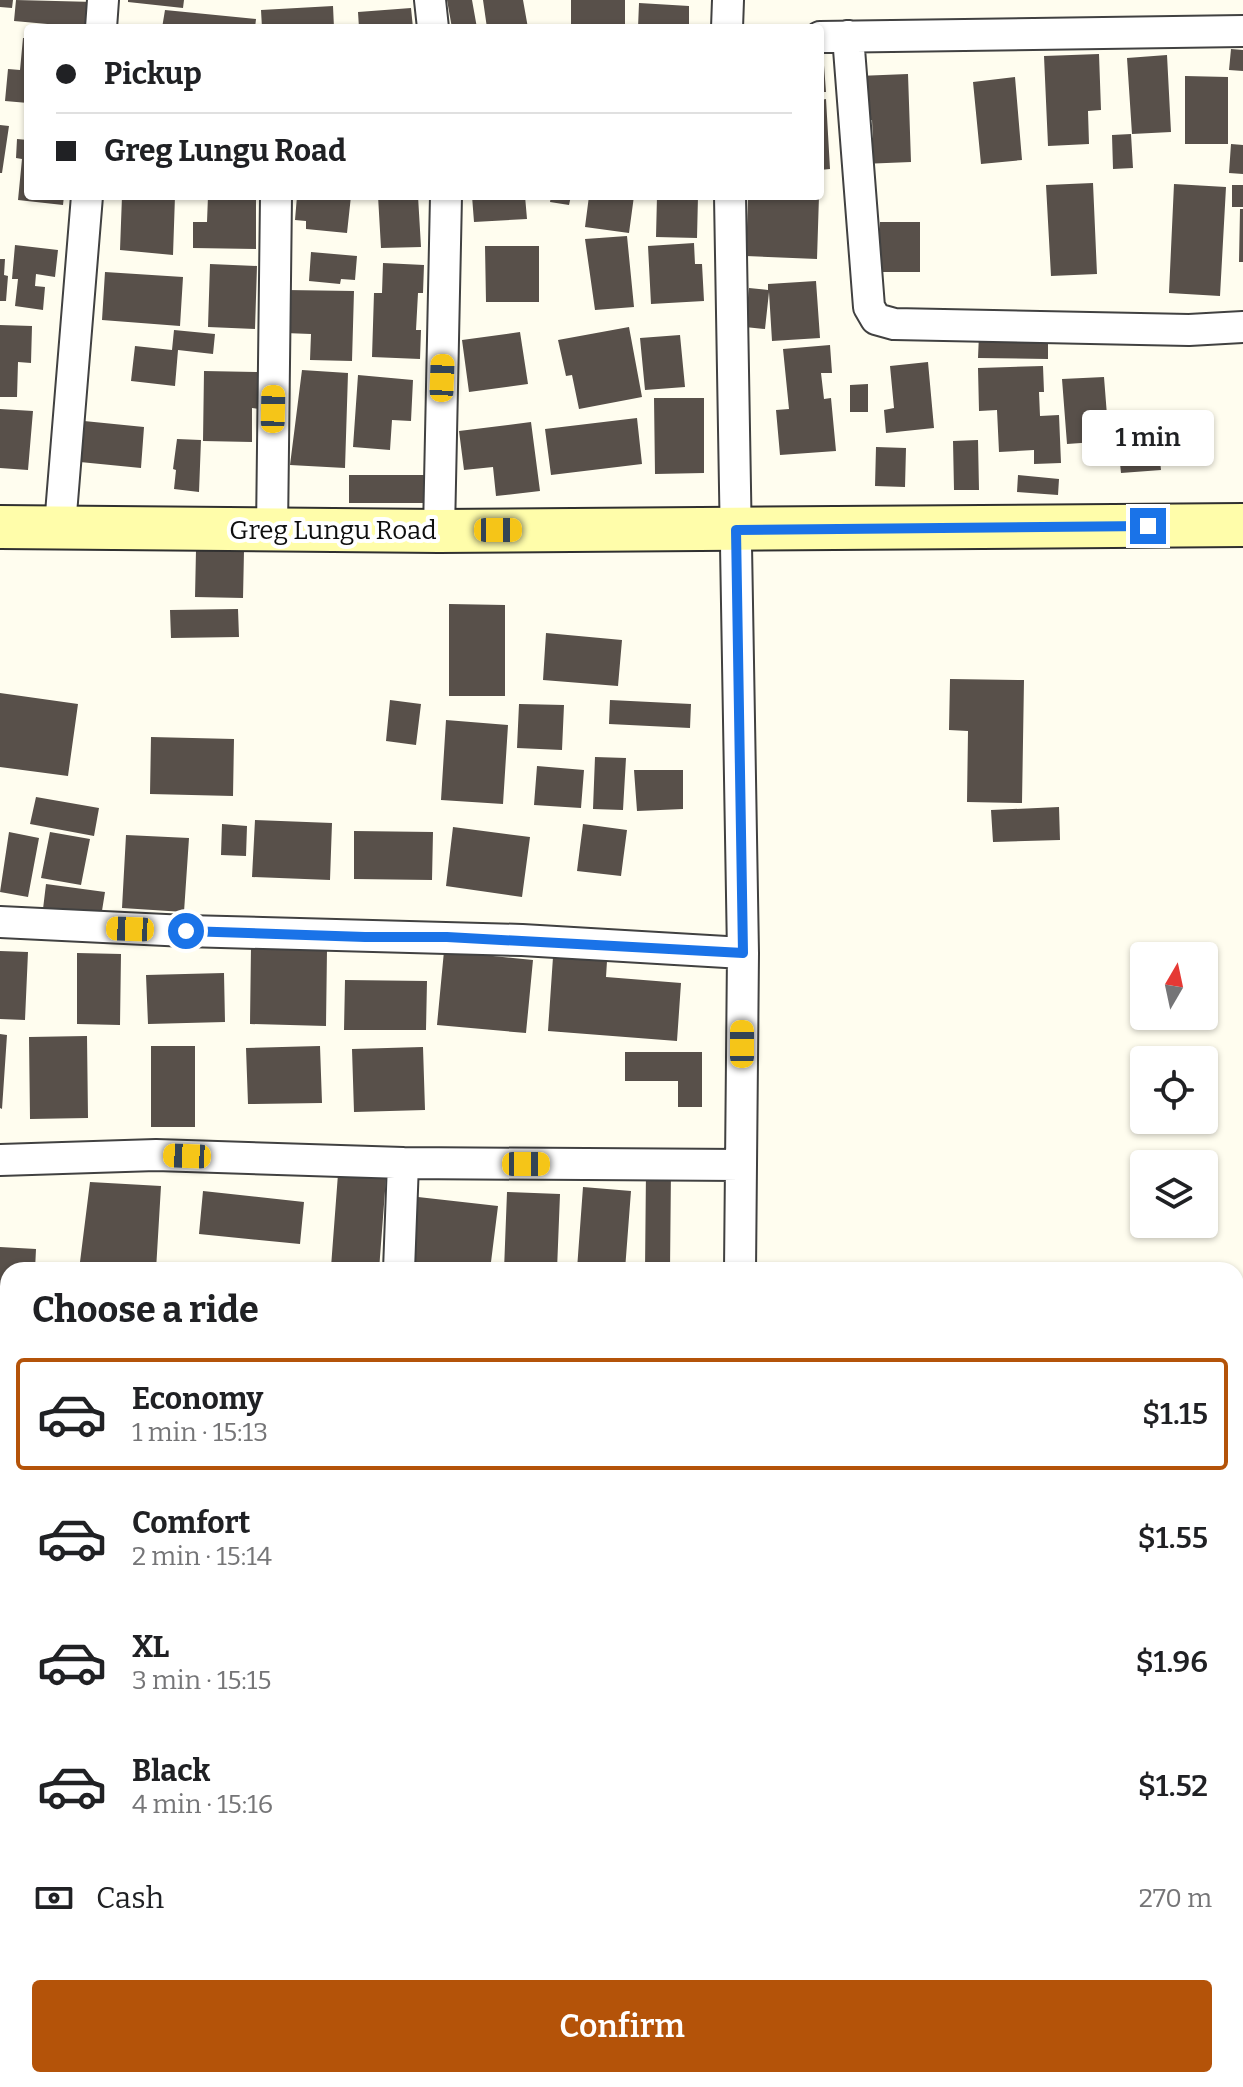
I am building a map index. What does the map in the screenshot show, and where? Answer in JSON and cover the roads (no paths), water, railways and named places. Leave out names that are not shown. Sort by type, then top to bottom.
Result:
[{"type":"street","points":[[101,24],[103,0]]},
{"type":"street","points":[[430,0],[433,24]]},
{"type":"street","points":[[727,24],[728,0]]},
{"type":"street","points":[[1243,31],[834,37],[869,307],[876,319],[894,324],[1189,330],[1243,327]]},
{"type":"street","points":[[60,526],[87,200]]},
{"type":"street","points":[[272,531],[276,200]]},
{"type":"street","points":[[439,531],[446,200]]},
{"type":"street","points":[[730,200],[743,953],[740,1262]]},
{"type":"street","name":"Greg Lungu Road","points":[[0,527],[439,531],[1243,525]]},
{"type":"street","points":[[0,922],[350,937],[522,940],[743,953]]},
{"type":"street","points":[[0,1160],[156,1155],[403,1163],[741,1165]]},
{"type":"street","points":[[399,1262],[403,1163]]}]
